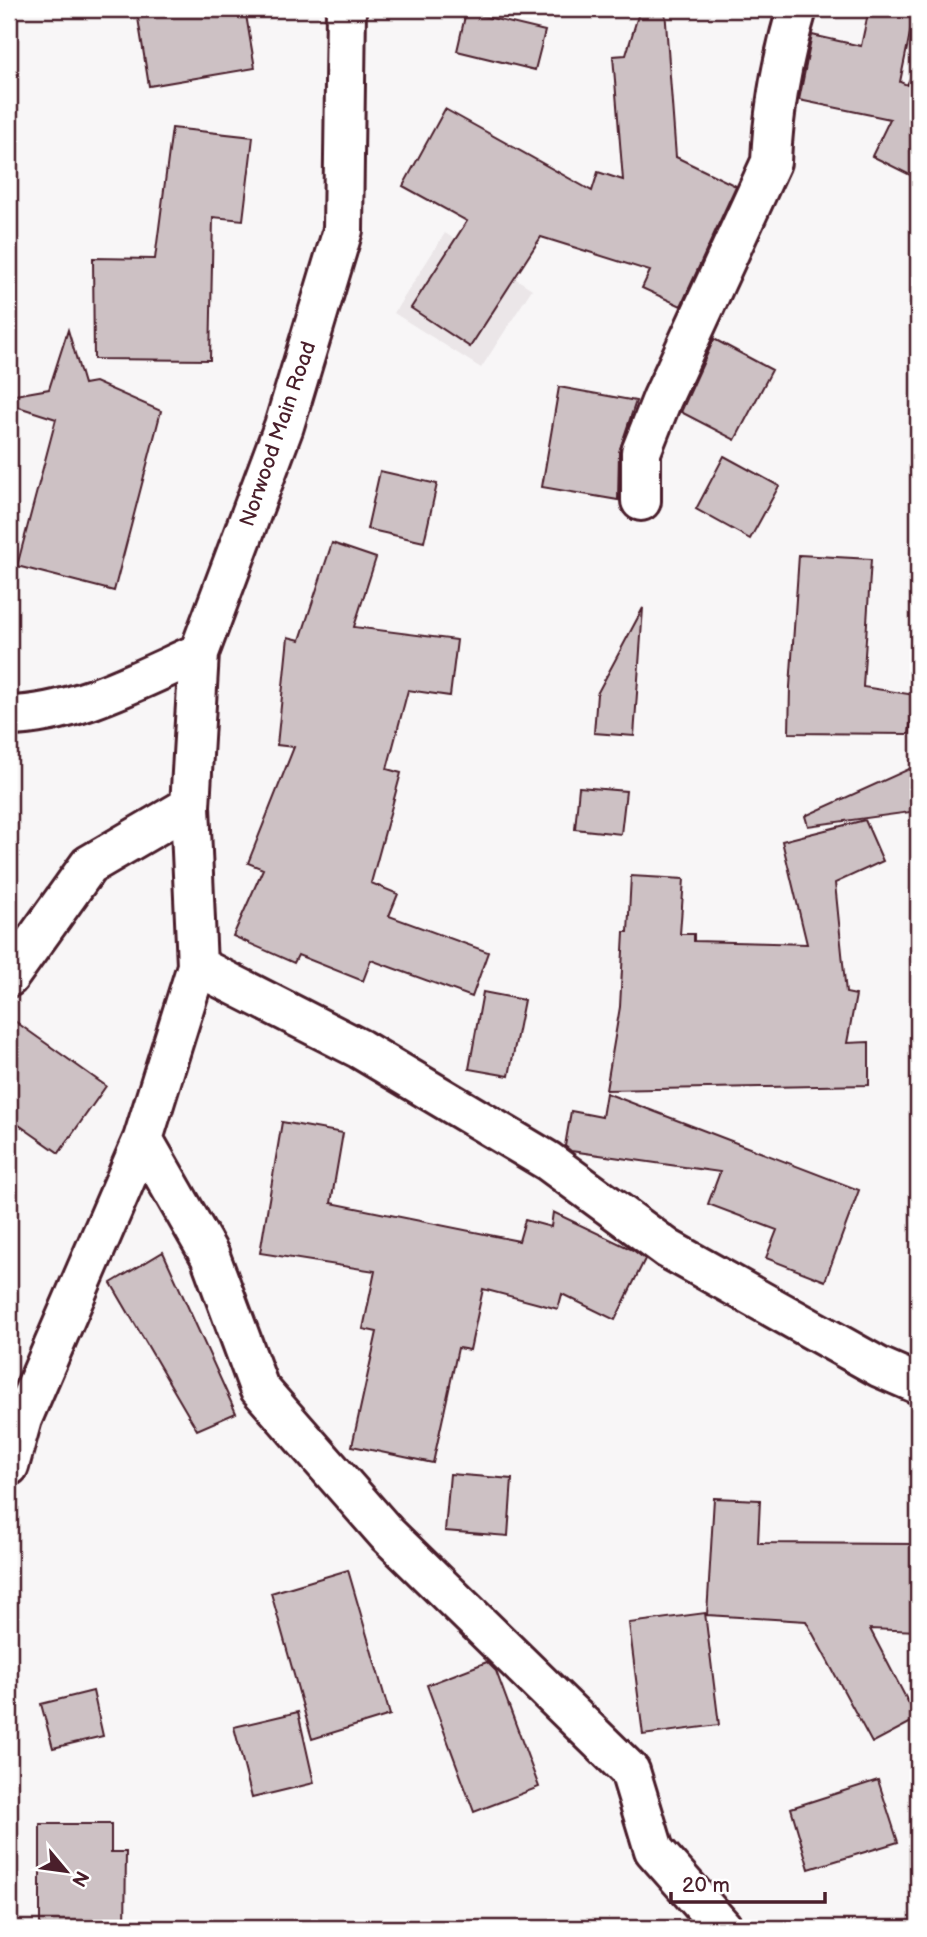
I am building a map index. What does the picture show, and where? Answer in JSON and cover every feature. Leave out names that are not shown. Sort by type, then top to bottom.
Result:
[{"type":"street","name":"Norwood Main Road","points":[[9,1466],[22,1419],[143,1139],[197,966],[190,806],[199,653],[284,426],[343,230],[346,9]]},
{"type":"street","points":[[641,501],[641,452],[645,441],[771,162],[773,122],[783,54],[797,9]]},
{"type":"street","points":[[9,716],[34,716],[104,694],[199,653]]},
{"type":"street","points":[[9,977],[89,864],[190,806]]},
{"type":"street","points":[[197,966],[360,1049],[548,1161],[668,1249],[879,1367],[918,1384]]},
{"type":"street","points":[[143,1139],[210,1256],[259,1388],[387,1534],[630,1771],[654,1850],[723,1928]]},
{"type":"shaded area","points":[[445,233],[532,289],[481,368],[394,313]]},
{"type":"building","points":[[190,9],[245,9],[255,68],[149,86],[138,18]]},
{"type":"building","points":[[640,9],[665,9],[676,157],[736,186],[681,306],[642,288],[650,271],[541,237],[470,347],[411,308],[467,221],[403,186],[445,109],[592,191],[598,172],[623,180],[613,56],[626,55]]},
{"type":"building","points":[[869,9],[915,9],[900,82],[907,85],[918,61],[918,179],[872,156],[890,119],[799,100],[812,35],[861,46]]},
{"type":"building","points":[[466,12],[545,31],[535,70],[457,51]]},
{"type":"building","points":[[172,128],[253,137],[243,220],[213,217],[210,360],[94,359],[93,258],[155,259]]},
{"type":"building","points":[[68,330],[84,384],[95,382],[161,411],[114,591],[17,566],[56,419],[9,404],[9,396],[49,389]]},
{"type":"building","points":[[714,339],[772,370],[735,440],[681,412]]},
{"type":"building","points":[[559,387],[636,401],[619,452],[618,500],[542,487]]},
{"type":"building","points":[[724,456],[779,486],[750,539],[696,509]]},
{"type":"building","points":[[380,471],[437,484],[424,542],[367,529]]},
{"type":"building","points":[[332,543],[376,558],[354,627],[457,640],[450,696],[408,690],[387,769],[401,773],[371,883],[398,894],[389,916],[488,952],[472,997],[371,960],[363,981],[298,955],[294,963],[233,936],[263,869],[248,863],[294,747],[277,745],[288,637],[300,640]]},
{"type":"building","points":[[799,555],[871,559],[863,687],[915,695],[909,734],[789,733]]},
{"type":"building","points":[[643,608],[634,736],[594,733],[597,694]]},
{"type":"building","points":[[918,765],[918,811],[808,826],[805,816]]},
{"type":"building","points":[[579,787],[626,791],[621,834],[575,829]]},
{"type":"building","points":[[865,820],[883,861],[835,883],[846,993],[856,995],[847,1043],[869,1042],[869,1085],[606,1090],[620,1007],[624,932],[628,932],[631,876],[684,879],[680,934],[694,934],[694,941],[807,944],[782,841]]},
{"type":"building","points":[[483,992],[524,1000],[509,1076],[469,1069]]},
{"type":"building","points":[[9,1017],[106,1086],[59,1153],[9,1118]]},
{"type":"building","points":[[606,1093],[859,1190],[825,1281],[766,1258],[777,1230],[708,1204],[720,1172],[571,1151],[565,1146],[571,1111],[602,1117]]},
{"type":"building","points":[[282,1122],[343,1133],[331,1203],[519,1241],[525,1220],[551,1227],[553,1212],[633,1250],[645,1259],[615,1320],[562,1294],[558,1309],[483,1289],[470,1350],[458,1348],[433,1463],[352,1446],[377,1332],[363,1329],[375,1271],[260,1253]]},
{"type":"building","points":[[163,1252],[236,1413],[197,1430],[111,1283]]},
{"type":"building","points":[[450,1474],[512,1479],[508,1536],[445,1531]]},
{"type":"building","points":[[714,1498],[760,1500],[758,1543],[918,1544],[918,1631],[870,1629],[917,1719],[872,1743],[806,1621],[707,1615]]},
{"type":"building","points":[[348,1570],[390,1715],[312,1739],[271,1593]]},
{"type":"building","points":[[705,1613],[719,1725],[643,1735],[629,1623]]},
{"type":"building","points":[[487,1662],[496,1671],[539,1787],[474,1812],[427,1685]]},
{"type":"building","points":[[93,1691],[103,1736],[53,1748],[41,1704]]},
{"type":"building","points":[[298,1712],[314,1783],[252,1798],[234,1727]]},
{"type":"building","points":[[878,1780],[898,1842],[809,1869],[791,1808]]},
{"type":"building","points":[[40,1824],[111,1824],[111,1852],[126,1852],[125,1928],[40,1928]]}]
